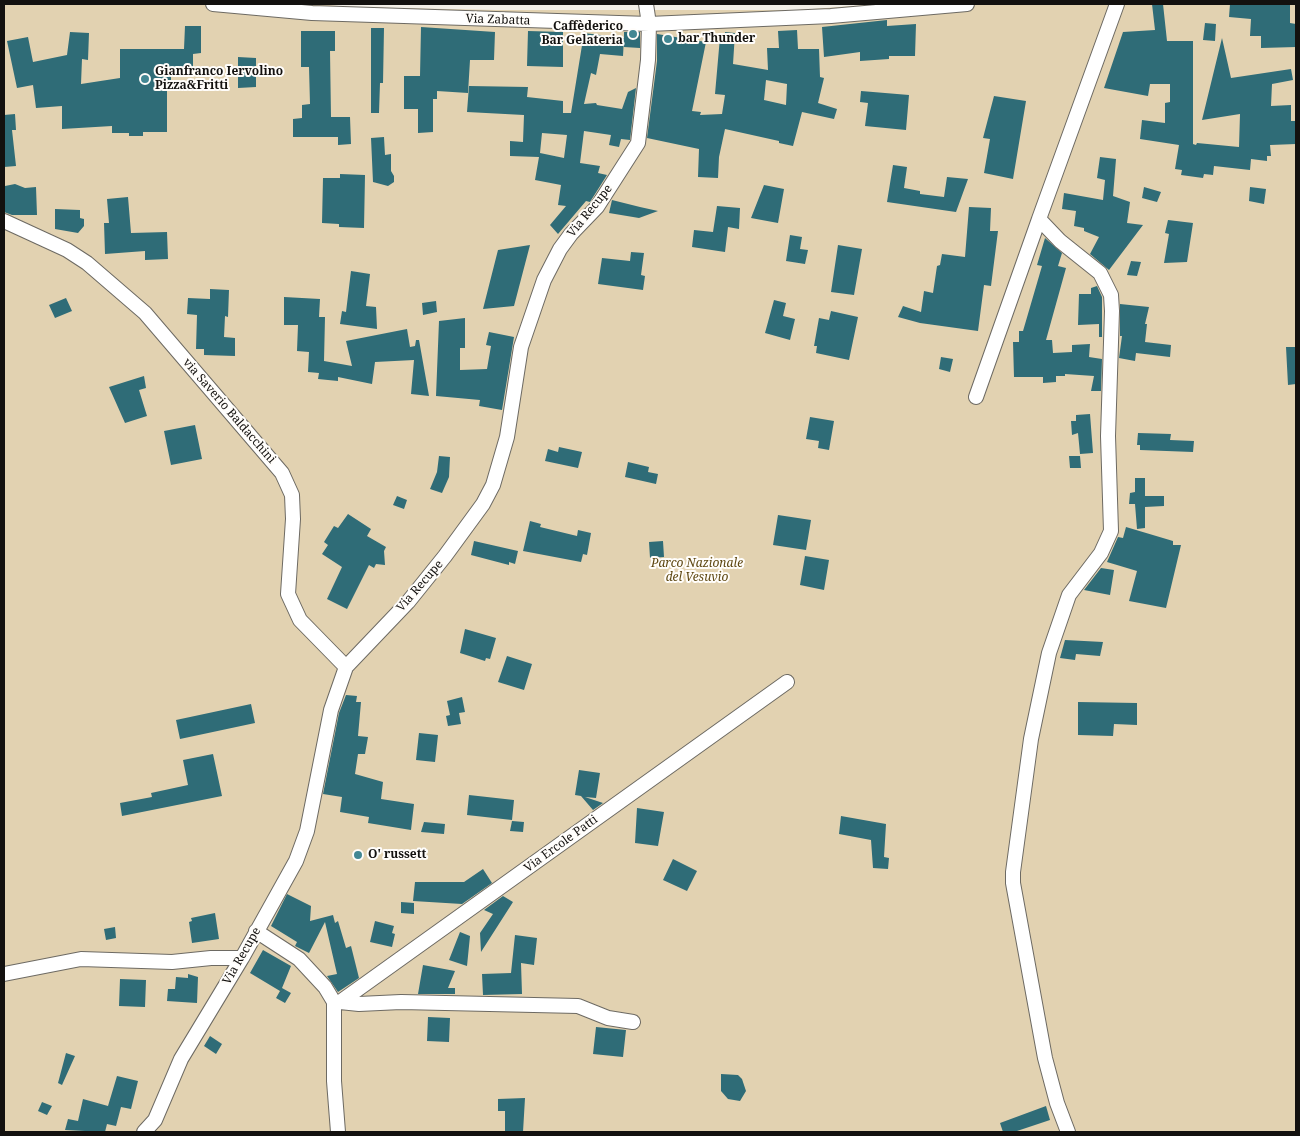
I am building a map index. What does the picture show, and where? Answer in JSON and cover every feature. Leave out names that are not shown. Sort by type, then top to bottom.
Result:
[{"type":"street","name":"Via Zabatta","points":[[213,4],[312,13],[649,24],[831,16],[968,4]]},
{"type":"street","name":"Via Recupe","points":[[144,1132],[156,1120],[181,1059],[242,958],[296,861],[307,831],[331,710],[346,667],[408,602],[446,556],[478,512],[493,485],[507,437],[521,348],[544,280],[560,249],[571,234],[597,207],[638,143],[648,60],[649,24],[646,4]]},
{"type":"street","points":[[976,397],[1117,4]]},
{"type":"street","points":[[1039,219],[1060,241],[1100,272],[1111,295],[1112,311],[1108,436],[1111,531],[1101,553],[1070,595],[1049,653],[1031,739],[1013,872],[1013,884],[1043,1050],[1057,1102],[1068,1132]]},
{"type":"street","name":"via Saverio Baldacchini","points":[[4,221],[67,250],[87,263],[145,313],[282,473],[292,495],[293,519],[288,594],[300,620],[346,667]]},
{"type":"street","name":"Via Ercole Patti","points":[[337,1002],[788,682]]},
{"type":"street","points":[[256,931],[299,959],[337,1002],[334,1081],[338,1132]]},
{"type":"street","points":[[4,974],[81,959],[172,962],[211,958],[242,958]]},
{"type":"street","points":[[337,1002],[359,1004],[401,1002],[578,1006],[608,1018],[632,1022]]},
{"type":"green space","name":"Parco Nazionale del Vesuvio","points":[[4,4],[320,4],[348,7],[496,10],[798,10],[880,4],[1296,4],[1296,1132],[4,1132]]},
{"type":"building","points":[[1152,4],[1163,4],[1167,41],[1193,41],[1193,144],[1239,147],[1240,114],[1202,120],[1222,38],[1231,78],[1291,69],[1293,80],[1272,84],[1271,106],[1291,105],[1291,121],[1296,121],[1296,144],[1270,145],[1271,156],[1267,156],[1267,161],[1251,159],[1250,170],[1214,166],[1213,175],[1204,174],[1203,178],[1181,175],[1182,170],[1175,169],[1179,145],[1140,139],[1142,120],[1165,123],[1165,103],[1170,102],[1170,84],[1150,84],[1148,96],[1104,88],[1123,32],[1155,30]]},
{"type":"building","points":[[1230,4],[1290,5],[1290,23],[1296,24],[1296,47],[1261,48],[1261,36],[1250,36],[1251,19],[1229,17]]},
{"type":"building","points":[[887,20],[887,26],[916,24],[915,56],[889,56],[889,59],[860,61],[860,52],[824,57],[822,27]]},
{"type":"building","points":[[1205,23],[1216,24],[1215,41],[1203,40]]},
{"type":"building","points":[[185,26],[201,26],[201,53],[193,54],[193,74],[171,75],[171,87],[167,88],[167,132],[143,132],[143,136],[129,136],[129,133],[112,133],[112,126],[62,129],[62,106],[36,108],[33,85],[17,88],[7,41],[28,37],[33,62],[67,55],[70,32],[89,33],[88,60],[82,59],[81,84],[120,78],[120,49],[184,49]]},
{"type":"building","points":[[421,27],[495,32],[494,60],[470,60],[468,93],[437,91],[437,99],[433,99],[433,132],[418,133],[418,109],[404,109],[404,76],[420,76]]},
{"type":"building","points":[[371,28],[384,28],[383,83],[380,83],[379,113],[371,113]]},
{"type":"building","points":[[797,30],[798,49],[819,49],[820,77],[824,78],[818,103],[837,109],[834,119],[802,112],[793,146],[725,129],[719,157],[718,178],[698,177],[699,149],[647,138],[657,61],[657,34],[706,42],[692,111],[701,112],[700,115],[722,114],[725,95],[715,94],[720,37],[725,38],[725,32],[735,33],[733,64],[768,70],[767,48],[779,48],[778,31]],"holes":[[[766,80],[787,84],[786,105],[764,100]]]},
{"type":"building","points":[[301,31],[335,31],[335,51],[330,51],[331,117],[350,117],[351,144],[338,145],[338,137],[293,137],[293,119],[302,118],[302,105],[310,104],[309,67],[301,67]]},
{"type":"building","points":[[528,31],[563,32],[563,67],[527,66]]},
{"type":"building","points":[[624,32],[640,32],[640,48],[624,47]]},
{"type":"building","points":[[584,33],[624,38],[623,56],[600,54],[596,75],[591,73],[584,104],[596,103],[597,105],[622,109],[628,92],[636,88],[630,140],[621,139],[619,147],[609,145],[611,135],[584,131],[580,163],[600,166],[598,173],[607,175],[590,202],[586,201],[558,234],[550,225],[566,206],[558,205],[561,185],[535,180],[539,157],[510,156],[510,141],[523,142],[524,115],[467,112],[469,86],[528,87],[527,97],[563,101],[563,113],[571,113]],"holes":[[[542,133],[567,135],[564,158],[540,153]]]},
{"type":"building","points":[[238,57],[256,58],[256,87],[238,88]]},
{"type":"building","points":[[861,91],[909,95],[906,130],[865,126],[868,103],[860,102]]},
{"type":"building","points":[[994,96],[1026,101],[1013,179],[984,173],[990,139],[983,138]]},
{"type":"building","points":[[15,114],[16,130],[12,130],[16,166],[4,167],[4,115]]},
{"type":"building","points":[[384,137],[385,155],[391,154],[391,171],[394,176],[394,182],[388,186],[373,182],[371,138]]},
{"type":"building","points":[[1100,157],[1116,159],[1113,196],[1130,202],[1127,223],[1143,225],[1109,270],[1090,254],[1099,237],[1084,231],[1084,228],[1074,226],[1076,211],[1062,209],[1064,193],[1103,200],[1105,180],[1097,178]]},
{"type":"building","points":[[893,165],[907,167],[904,188],[920,191],[920,194],[944,197],[947,177],[968,179],[956,212],[887,202]]},
{"type":"building","points":[[340,174],[365,175],[364,228],[339,227],[339,224],[322,223],[323,178],[340,178]]},
{"type":"building","points":[[15,184],[25,188],[36,187],[37,215],[12,215],[4,212],[5,186]]},
{"type":"building","points":[[764,185],[784,189],[778,223],[751,218]]},
{"type":"building","points":[[1144,187],[1161,192],[1157,202],[1142,198]]},
{"type":"building","points":[[1250,187],[1266,189],[1264,204],[1249,201]]},
{"type":"building","points":[[128,197],[131,233],[167,232],[168,259],[145,260],[145,251],[105,254],[104,223],[109,223],[107,199]]},
{"type":"building","points":[[612,200],[658,211],[639,218],[609,213]]},
{"type":"building","points":[[717,206],[740,208],[739,229],[728,227],[725,252],[692,247],[694,230],[713,232]]},
{"type":"building","points":[[969,207],[991,208],[990,231],[998,231],[991,286],[984,285],[978,331],[920,323],[898,317],[903,306],[921,312],[924,291],[933,293],[937,266],[940,265],[942,254],[965,257]]},
{"type":"building","points":[[55,209],[80,210],[80,218],[84,219],[84,226],[78,233],[55,229]]},
{"type":"building","points":[[1168,220],[1193,223],[1187,262],[1164,263],[1169,234],[1165,233]]},
{"type":"building","points":[[790,235],[802,237],[800,249],[808,250],[805,264],[786,261]]},
{"type":"building","points":[[1045,238],[1062,253],[1058,266],[1066,268],[1046,340],[1052,340],[1053,353],[1072,352],[1072,345],[1090,344],[1089,357],[1102,359],[1101,391],[1091,391],[1094,376],[1065,374],[1065,376],[1056,376],[1056,382],[1043,383],[1043,377],[1014,377],[1013,342],[1019,342],[1019,331],[1023,331],[1042,266],[1037,265]]},
{"type":"building","points":[[530,245],[514,306],[483,309],[498,250]]},
{"type":"building","points":[[838,245],[862,249],[854,295],[831,292]]},
{"type":"building","points":[[631,252],[644,253],[641,275],[645,276],[643,290],[598,284],[602,258],[630,261]]},
{"type":"building","points":[[1131,261],[1141,262],[1137,276],[1127,275]]},
{"type":"building","points":[[351,271],[370,274],[366,306],[376,307],[377,329],[340,324],[342,311],[346,312]]},
{"type":"building","points":[[1097,286],[1102,297],[1102,337],[1099,337],[1099,324],[1078,325],[1079,294],[1091,294],[1091,288]]},
{"type":"building","points":[[210,289],[229,290],[228,317],[225,316],[224,337],[235,338],[235,356],[204,355],[204,349],[196,349],[197,315],[187,314],[188,298],[210,299]]},
{"type":"building","points":[[284,297],[320,299],[319,317],[325,317],[324,361],[352,366],[346,341],[407,329],[410,347],[415,346],[416,340],[419,340],[429,396],[411,394],[414,360],[375,362],[372,384],[338,377],[338,381],[318,379],[319,373],[308,372],[309,352],[297,351],[298,325],[284,325]]},
{"type":"building","points":[[66,298],[72,311],[55,318],[49,305]]},
{"type":"building","points":[[774,300],[786,303],[783,316],[795,319],[790,340],[765,333]]},
{"type":"building","points":[[436,301],[437,312],[423,315],[422,303]]},
{"type":"building","points":[[1120,304],[1149,307],[1145,324],[1147,324],[1145,342],[1171,345],[1170,357],[1136,353],[1135,361],[1119,358],[1122,336],[1120,336]]},
{"type":"building","points":[[831,311],[858,317],[849,360],[816,353],[817,346],[814,346],[819,318],[829,320]]},
{"type":"building","points":[[465,318],[465,348],[460,348],[460,370],[487,369],[491,346],[486,345],[489,332],[514,337],[502,410],[479,406],[480,400],[436,396],[439,321]]},
{"type":"building","points":[[1286,347],[1296,347],[1296,384],[1288,385]]},
{"type":"building","points":[[941,357],[953,359],[950,372],[939,369]]},
{"type":"building","points":[[144,376],[146,388],[139,390],[147,416],[125,423],[109,387]]},
{"type":"building","points":[[1090,414],[1093,453],[1080,454],[1078,433],[1072,435],[1071,421],[1076,421],[1076,415]]},
{"type":"building","points":[[810,417],[834,421],[829,450],[818,448],[819,441],[806,439]]},
{"type":"building","points":[[195,425],[202,459],[171,465],[164,431]]},
{"type":"building","points":[[1138,433],[1171,434],[1170,440],[1194,441],[1193,452],[1140,450],[1140,445],[1137,445]]},
{"type":"building","points":[[559,447],[582,452],[578,468],[545,461],[548,449],[558,452]]},
{"type":"building","points":[[439,456],[450,457],[449,477],[442,493],[430,489],[437,472]]},
{"type":"building","points":[[1069,456],[1080,456],[1081,468],[1070,468]]},
{"type":"building","points":[[628,462],[649,467],[648,472],[658,474],[656,484],[625,477]]},
{"type":"building","points":[[1135,478],[1145,478],[1145,496],[1164,496],[1164,506],[1145,507],[1145,528],[1137,529],[1135,504],[1129,504],[1130,493],[1135,492]]},
{"type":"building","points":[[397,496],[407,500],[404,509],[393,505]]},
{"type":"building","points":[[348,514],[371,529],[367,536],[386,547],[384,551],[385,565],[376,564],[374,568],[369,565],[347,609],[327,599],[342,567],[322,554],[328,545],[324,542],[334,526],[338,528]]},
{"type":"building","points":[[778,515],[811,520],[806,550],[773,545]]},
{"type":"building","points":[[530,521],[541,524],[540,527],[577,536],[578,530],[591,533],[587,555],[583,554],[581,562],[523,551]]},
{"type":"building","points":[[1126,527],[1173,541],[1173,545],[1181,545],[1166,608],[1129,601],[1137,571],[1107,562],[1118,537],[1123,538]]},
{"type":"building","points":[[474,541],[518,551],[515,564],[509,562],[509,565],[471,555]]},
{"type":"building","points":[[663,541],[664,557],[650,558],[649,542]]},
{"type":"building","points":[[805,556],[829,560],[824,590],[800,585]]},
{"type":"building","points":[[1101,568],[1114,570],[1110,595],[1084,590]]},
{"type":"building","points":[[465,629],[496,638],[490,659],[486,658],[485,661],[460,653]]},
{"type":"building","points":[[1065,640],[1103,642],[1100,656],[1076,654],[1075,660],[1060,658]]},
{"type":"building","points":[[507,656],[532,664],[524,690],[498,682]]},
{"type":"building","points":[[346,695],[357,696],[356,702],[361,702],[358,736],[368,737],[365,754],[358,754],[355,774],[383,782],[381,799],[414,804],[411,830],[368,823],[369,817],[340,812],[342,797],[323,794],[339,713]]},
{"type":"building","points":[[462,697],[465,712],[459,713],[461,724],[448,726],[446,716],[450,715],[447,701]]},
{"type":"building","points":[[1078,702],[1137,703],[1137,725],[1114,724],[1113,736],[1078,735]]},
{"type":"building","points":[[251,704],[255,723],[180,739],[176,720]]},
{"type":"building","points":[[419,733],[438,735],[435,762],[416,760]]},
{"type":"building","points":[[213,754],[222,796],[122,816],[120,803],[152,797],[151,793],[188,785],[183,760]]},
{"type":"building","points":[[579,770],[600,773],[596,798],[585,797],[603,803],[593,810],[581,796],[575,795]]},
{"type":"building","points":[[469,795],[514,800],[512,820],[467,815]]},
{"type":"building","points":[[637,808],[664,812],[658,846],[635,843]]},
{"type":"building","points":[[841,816],[886,824],[884,857],[889,858],[888,869],[873,868],[871,840],[839,834]]},
{"type":"building","points":[[512,821],[524,822],[523,832],[510,831]]},
{"type":"building","points":[[424,822],[445,824],[444,834],[421,832]]},
{"type":"building","points":[[673,859],[697,871],[687,891],[663,880]]},
{"type":"building","points":[[483,869],[492,883],[462,904],[413,901],[415,882],[464,882]]},
{"type":"building","points":[[287,894],[311,906],[310,921],[333,915],[335,923],[338,921],[346,948],[351,946],[359,978],[338,992],[327,976],[337,974],[325,922],[309,953],[295,946],[297,942],[271,926]]},
{"type":"building","points":[[503,896],[513,902],[481,952],[480,933],[493,914],[484,910]]},
{"type":"building","points":[[401,902],[414,903],[414,914],[401,913]]},
{"type":"building","points":[[215,913],[219,939],[192,943],[189,922],[192,921],[191,918]]},
{"type":"building","points":[[375,921],[394,926],[392,933],[395,934],[392,947],[370,942]]},
{"type":"building","points":[[115,927],[116,938],[106,940],[104,929]]},
{"type":"building","points":[[460,932],[470,936],[467,966],[449,960]]},
{"type":"building","points":[[515,935],[537,938],[534,965],[521,963],[522,994],[483,995],[482,974],[511,973]]},
{"type":"building","points":[[263,950],[291,966],[282,988],[291,993],[285,1003],[276,998],[280,991],[250,973]]},
{"type":"building","points":[[423,965],[455,971],[448,988],[455,988],[455,994],[418,994]]},
{"type":"building","points":[[188,974],[198,977],[197,1003],[167,1001],[168,989],[175,989],[176,977],[188,978]]},
{"type":"building","points":[[120,979],[146,980],[145,1007],[119,1006]]},
{"type":"building","points":[[428,1017],[450,1018],[449,1042],[427,1041]]},
{"type":"building","points":[[596,1027],[626,1030],[623,1057],[593,1054]]},
{"type":"building","points":[[210,1036],[222,1044],[216,1054],[204,1046]]},
{"type":"building","points":[[66,1053],[75,1056],[62,1085],[58,1083]]},
{"type":"building","points":[[721,1074],[738,1075],[742,1079],[746,1091],[740,1101],[728,1099],[721,1091]]},
{"type":"building","points":[[117,1076],[138,1081],[131,1109],[121,1107],[116,1126],[107,1124],[105,1132],[65,1130],[68,1119],[78,1121],[83,1099],[108,1106]]},
{"type":"building","points":[[525,1098],[523,1132],[505,1132],[505,1111],[498,1111],[498,1099]]},
{"type":"building","points":[[42,1102],[52,1106],[47,1115],[38,1111]]},
{"type":"building","points":[[1046,1106],[1050,1120],[1014,1132],[1003,1132],[1000,1123]]},
{"type":"place","name":"Caffèderico Bar Gelateria","points":[[633,34]]},
{"type":"place","name":"bar Thunder","points":[[668,39]]},
{"type":"place","name":"Gianfranco Iervolino Pizza&Fritti","points":[[145,79]]},
{"type":"place","name":"O' russett","points":[[358,855]]}]
